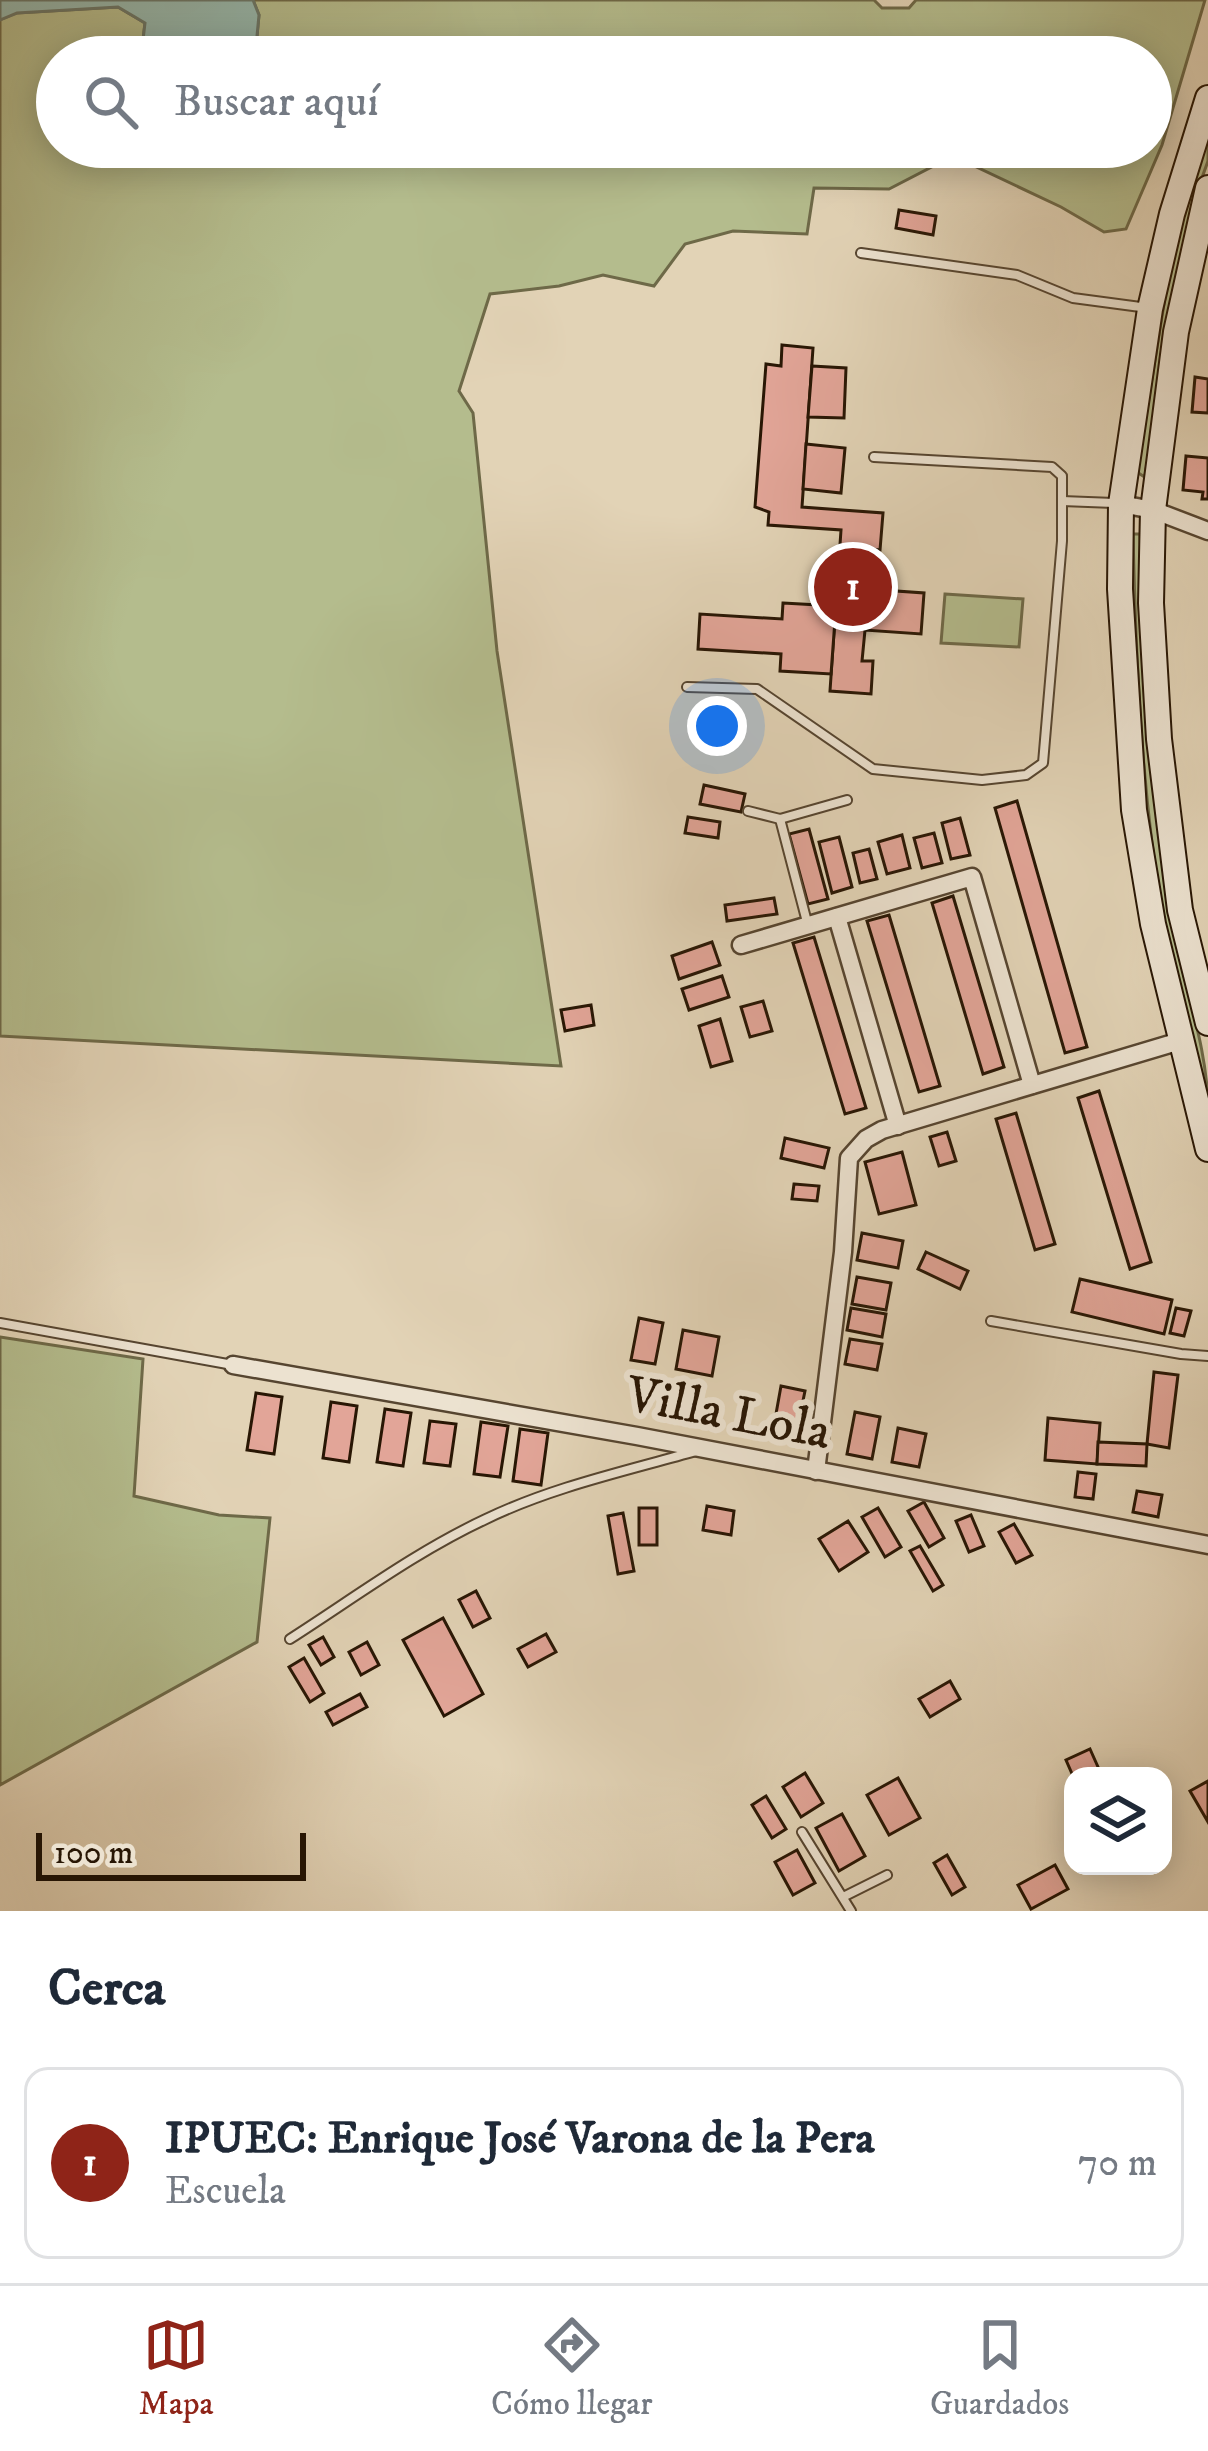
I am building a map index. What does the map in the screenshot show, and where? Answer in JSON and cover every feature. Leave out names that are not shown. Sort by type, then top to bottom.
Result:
[{"type":"main road","points":[[1208,98],[1172,214],[1150,309],[1121,504],[1120,589],[1134,810],[1153,924],[1208,1149]]},
{"type":"main road","points":[[1208,188],[1176,332],[1153,510],[1151,603],[1159,739],[1180,910],[1208,1023]]},
{"type":"street","points":[[1121,504],[1153,510],[1208,531]]},
{"type":"street","points":[[741,945],[973,877],[1032,1085]]},
{"type":"street","points":[[837,917],[898,1126]]},
{"type":"street","points":[[816,1471],[843,1252],[849,1159],[855,1149],[866,1139],[898,1126],[1180,1041]]},
{"type":"street","name":"Villa Lola","points":[[233,1365],[1208,1545]]},
{"type":"lane","points":[[861,253],[1017,275],[1073,298],[1150,309]]},
{"type":"lane","points":[[687,687],[757,689],[873,769],[982,780],[1026,775],[1043,763],[1062,541],[1062,476],[1052,467],[874,457]]},
{"type":"lane","points":[[1062,502],[1121,504]]},
{"type":"lane","points":[[748,811],[780,819],[847,800]]},
{"type":"lane","points":[[780,819],[808,926]]},
{"type":"lane","points":[[992,1321],[1208,1357]]},
{"type":"lane","points":[[0,1323],[233,1365]]},
{"type":"lane","points":[[290,1639],[486,1518],[524,1502],[703,1449]]},
{"type":"lane","points":[[802,1832],[850,1911]]},
{"type":"lane","points":[[843,1897],[887,1875]]},
{"type":"green space","points":[[253,0],[874,0],[882,8],[909,8],[916,0],[1205,0],[1172,111],[1172,36],[257,36],[259,15]]},
{"type":"green space","points":[[118,7],[145,23],[143,36],[36,36],[36,168],[930,168],[889,189],[814,188],[807,234],[733,231],[685,244],[654,286],[603,275],[490,294],[459,391],[473,413],[497,651],[561,1066],[0,1036],[0,20],[16,13]]},
{"type":"green space","points":[[1208,132],[1208,161],[1195,197],[1143,476],[1137,472],[1169,273],[1186,193]]},
{"type":"green space","points":[[978,168],[1152,168],[1126,229],[1104,232]]},
{"type":"green space","points":[[1133,534],[1140,534],[1150,723],[1164,864],[1175,936],[1199,1035],[1208,1110],[1172,962],[1155,865],[1141,723]]},
{"type":"green space","points":[[945,594],[1023,599],[1019,647],[941,643]]},
{"type":"green space","points":[[0,1337],[143,1359],[134,1496],[219,1515],[270,1518],[257,1642],[0,1785]]},
{"type":"water","points":[[0,0],[253,0],[259,15],[257,36],[143,36],[145,23],[118,7],[17,13],[0,20]]},
{"type":"building","points":[[899,210],[936,216],[933,235],[896,228]]},
{"type":"building","points":[[782,345],[813,348],[802,507],[883,513],[880,550],[871,549],[868,589],[924,593],[921,634],[865,630],[862,661],[873,661],[871,694],[830,691],[841,530],[768,525],[769,512],[755,507],[766,364],[781,366]]},
{"type":"building","points":[[812,366],[846,368],[844,418],[808,417]]},
{"type":"building","points":[[1195,377],[1208,379],[1208,413],[1192,412]]},
{"type":"building","points":[[806,444],[845,448],[841,493],[803,489]]},
{"type":"building","points":[[1186,456],[1208,458],[1208,499],[1202,499],[1203,492],[1183,490]]},
{"type":"building","points":[[783,603],[836,606],[831,674],[780,671],[781,654],[698,649],[700,614],[782,619]]},
{"type":"building","points":[[704,785],[745,794],[741,812],[700,804]]},
{"type":"building","points":[[1017,801],[1087,1047],[1065,1053],[995,808]]},
{"type":"building","points":[[688,817],[720,822],[718,838],[685,833]]},
{"type":"building","points":[[960,818],[970,855],[951,859],[942,823]]},
{"type":"building","points":[[809,829],[828,899],[808,904],[789,834]]},
{"type":"building","points":[[934,833],[942,863],[922,868],[914,838]]},
{"type":"building","points":[[902,835],[910,868],[887,874],[878,842]]},
{"type":"building","points":[[839,837],[852,887],[832,893],[819,842]]},
{"type":"building","points":[[869,849],[877,879],[860,883],[853,853]]},
{"type":"building","points":[[953,896],[1004,1067],[983,1074],[932,903]]},
{"type":"building","points":[[774,898],[777,914],[727,921],[725,905]]},
{"type":"building","points":[[889,915],[940,1086],[919,1092],[867,921]]},
{"type":"building","points":[[814,937],[866,1108],[845,1114],[793,943]]},
{"type":"building","points":[[712,942],[720,965],[679,979],[672,956]]},
{"type":"building","points":[[722,976],[729,997],[689,1010],[682,989]]},
{"type":"building","points":[[763,1001],[772,1031],[750,1037],[741,1007]]},
{"type":"building","points":[[591,1005],[594,1025],[565,1031],[561,1010]]},
{"type":"building","points":[[720,1019],[732,1061],[711,1067],[699,1026]]},
{"type":"building","points":[[1099,1091],[1151,1262],[1130,1269],[1078,1098]]},
{"type":"building","points":[[1016,1113],[1055,1244],[1035,1250],[996,1119]]},
{"type":"building","points":[[947,1132],[956,1161],[939,1166],[930,1137]]},
{"type":"building","points":[[785,1138],[829,1148],[824,1168],[781,1158]]},
{"type":"building","points":[[902,1152],[916,1205],[879,1214],[865,1162]]},
{"type":"building","points":[[794,1184],[819,1186],[817,1201],[792,1199]]},
{"type":"building","points":[[862,1233],[903,1241],[898,1268],[857,1260]]},
{"type":"building","points":[[926,1252],[968,1271],[960,1289],[918,1269]]},
{"type":"building","points":[[857,1277],[891,1283],[886,1310],[852,1304]]},
{"type":"building","points":[[1080,1279],[1172,1300],[1164,1334],[1072,1312]]},
{"type":"building","points":[[851,1308],[886,1314],[882,1337],[847,1330]]},
{"type":"building","points":[[1176,1308],[1191,1311],[1184,1336],[1170,1333]]},
{"type":"building","points":[[639,1318],[663,1323],[655,1364],[631,1360]]},
{"type":"building","points":[[683,1330],[719,1337],[712,1376],[676,1369]]},
{"type":"building","points":[[850,1339],[882,1344],[877,1370],[845,1364]]},
{"type":"building","points":[[1154,1372],[1178,1375],[1169,1448],[1147,1444]]},
{"type":"building","points":[[781,1386],[805,1391],[797,1430],[774,1425]]},
{"type":"building","points":[[256,1393],[282,1397],[274,1454],[247,1450]]},
{"type":"building","points":[[331,1402],[357,1406],[349,1462],[323,1458]]},
{"type":"building","points":[[385,1409],[411,1413],[403,1466],[377,1462]]},
{"type":"building","points":[[855,1412],[880,1417],[872,1459],[847,1454]]},
{"type":"building","points":[[1048,1418],[1100,1423],[1097,1464],[1045,1460]]},
{"type":"building","points":[[430,1421],[456,1424],[450,1466],[424,1463]]},
{"type":"building","points":[[481,1422],[508,1426],[500,1477],[474,1474]]},
{"type":"building","points":[[898,1428],[926,1434],[919,1467],[892,1462]]},
{"type":"building","points":[[520,1429],[548,1433],[541,1485],[513,1481]]},
{"type":"building","points":[[1098,1442],[1147,1444],[1146,1466],[1097,1464]]},
{"type":"building","points":[[1078,1472],[1096,1474],[1093,1499],[1075,1497]]},
{"type":"building","points":[[1137,1491],[1162,1495],[1158,1517],[1133,1512]]},
{"type":"building","points":[[924,1502],[944,1538],[929,1547],[908,1511]]},
{"type":"building","points":[[707,1506],[734,1511],[731,1535],[703,1530]]},
{"type":"building","points":[[639,1508],[657,1508],[657,1545],[639,1545]]},
{"type":"building","points":[[878,1508],[901,1547],[885,1557],[862,1517]]},
{"type":"building","points":[[623,1513],[634,1571],[618,1574],[608,1516]]},
{"type":"building","points":[[971,1515],[984,1546],[969,1552],[956,1521]]},
{"type":"building","points":[[848,1521],[868,1552],[839,1571],[819,1539]]},
{"type":"building","points":[[1014,1524],[1032,1555],[1016,1563],[999,1532]]},
{"type":"building","points":[[920,1546],[943,1585],[933,1591],[910,1551]]},
{"type":"building","points":[[476,1591],[490,1618],[473,1627],[459,1600]]},
{"type":"building","points":[[443,1618],[483,1694],[444,1716],[403,1640]]},
{"type":"building","points":[[546,1634],[556,1652],[528,1667],[518,1649]]},
{"type":"building","points":[[323,1637],[334,1657],[321,1665],[309,1645]]},
{"type":"building","points":[[367,1642],[379,1665],[361,1675],[349,1652]]},
{"type":"building","points":[[304,1658],[324,1693],[310,1702],[289,1667]]},
{"type":"building","points":[[950,1681],[960,1699],[930,1717],[919,1699]]},
{"type":"building","points":[[360,1694],[367,1707],[333,1725],[326,1712]]},
{"type":"building","points":[[1090,1749],[1098,1767],[1069,1767],[1066,1760]]},
{"type":"building","points":[[805,1773],[823,1803],[801,1817],[783,1787]]},
{"type":"building","points":[[898,1778],[920,1818],[889,1835],[867,1795]]},
{"type":"building","points":[[1208,1781],[1208,1822],[1190,1791]]},
{"type":"building","points":[[766,1796],[786,1829],[772,1838],[752,1805]]},
{"type":"building","points":[[842,1814],[865,1856],[839,1871],[816,1828]]},
{"type":"building","points":[[797,1850],[815,1883],[793,1895],[775,1862]]},
{"type":"building","points":[[947,1855],[965,1887],[952,1895],[934,1863]]},
{"type":"building","points":[[1055,1865],[1068,1889],[1031,1909],[1018,1885]]},
{"type":"place","name":"IPUEC: Enrique José Varona de la Pera","points":[[853,587]]}]
